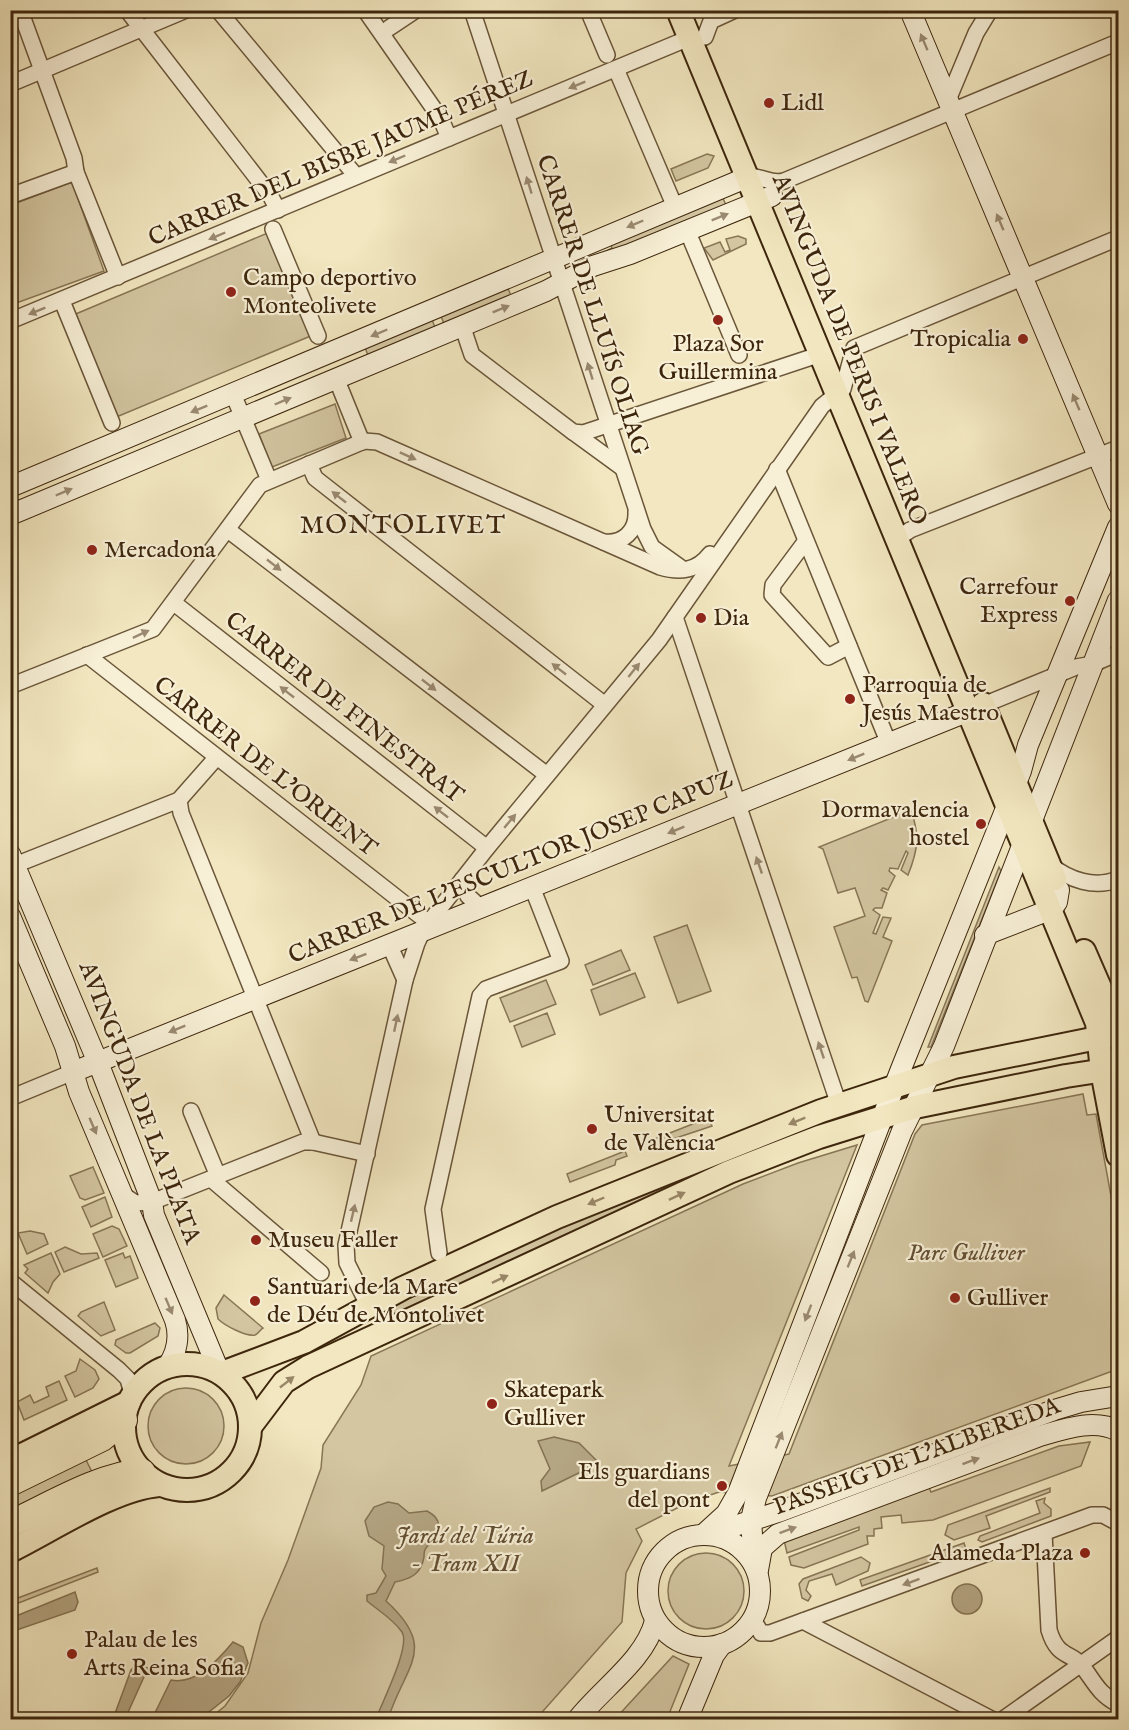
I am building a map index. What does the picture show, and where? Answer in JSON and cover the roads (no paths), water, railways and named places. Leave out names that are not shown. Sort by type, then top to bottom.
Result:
[{"type":"highway","points":[[10,1483],[94,1442],[129,1406]]},
{"type":"highway","points":[[10,1524],[103,1481],[126,1474],[151,1479]]},
{"type":"main road","name":"AVINGUDA DE PERIS I VALERO","points":[[678,10],[697,38],[904,534],[982,705],[1049,864],[1056,899],[1097,1023],[1112,1034],[1110,1112],[1119,1155]]},
{"type":"main road","name":"AVINGUDA DE PERIS I VALERO","points":[[694,10],[697,38]]},
{"type":"main road","points":[[910,10],[1119,504]]},
{"type":"main road","name":"AVINGUDA DE PERIS I VALERO","points":[[761,189],[821,354],[842,386]]},
{"type":"main road","points":[[10,487],[675,207],[761,189]]},
{"type":"main road","points":[[10,515],[462,325],[593,266],[630,254],[687,230],[761,189]]},
{"type":"main road","points":[[706,1534],[747,1494],[895,1110],[1028,746],[1060,674],[1119,527]]},
{"type":"main road","points":[[751,1520],[747,1494],[875,1142],[895,1110],[932,1074],[1119,600]]},
{"type":"main road","name":"AVINGUDA DE PERIS I VALERO","points":[[982,705],[1007,806],[1022,842],[1056,899]]},
{"type":"main road","name":"CARRER DE L'ESCULTOR JOSEP CAPUZ","points":[[72,1072],[390,944],[420,925],[480,907],[532,887],[982,705]]},
{"type":"main road","points":[[1028,746],[1029,753],[1036,763],[1045,765],[1055,760]]},
{"type":"main road","name":"AVINGUDA DE LA PLATA","points":[[12,862],[97,1061],[152,1202],[154,1215],[221,1372]]},
{"type":"main road","points":[[986,935],[1056,899]]},
{"type":"main road","name":"AVINGUDA DE LA PLATA","points":[[10,916],[65,1046],[72,1072],[178,1329],[174,1355],[167,1366]]},
{"type":"main road","points":[[932,1074],[995,1058],[1112,1034]]},
{"type":"main road","points":[[250,1427],[241,1394],[221,1372],[201,1365],[167,1366],[141,1384],[129,1406],[128,1451],[151,1479],[188,1491],[206,1488],[232,1472],[245,1452],[250,1427],[268,1400],[284,1382],[308,1367],[729,1172],[895,1110],[1110,1069]]},
{"type":"main road","points":[[221,1372],[304,1342],[403,1288],[557,1218],[839,1105],[895,1110]]},
{"type":"main road","name":"PASSEIG DE L'ALBEREDA","points":[[706,1534],[751,1520],[1054,1410],[1081,1402],[1119,1396]]},
{"type":"main road","points":[[10,1461],[129,1406]]},
{"type":"main road","name":"PASSEIG DE L'ALBEREDA","points":[[756,1569],[762,1548],[777,1534],[1040,1436],[1070,1427],[1089,1425],[1105,1426],[1119,1431]]},
{"type":"main road","points":[[10,1551],[112,1499],[139,1488],[151,1479]]},
{"type":"main road","name":"PASSEIG DE L'ALBEREDA","points":[[751,1520],[756,1569]]},
{"type":"main road","points":[[706,1534],[735,1544],[756,1569],[760,1592],[753,1619],[741,1633],[722,1644],[699,1647],[686,1644],[673,1638],[655,1621],[649,1602],[648,1586],[652,1569],[660,1555],[673,1544],[688,1537],[706,1534]]},
{"type":"main road","points":[[577,1719],[638,1653],[652,1632],[655,1621]]},
{"type":"main road","points":[[687,1719],[714,1655],[722,1644]]},
{"type":"street","points":[[20,10],[74,158],[76,172],[118,277]]},
{"type":"street","points":[[127,10],[270,195],[278,210]]},
{"type":"street","points":[[10,84],[186,10]]},
{"type":"street","points":[[218,10],[356,176]]},
{"type":"street","points":[[365,10],[441,119],[449,138]]},
{"type":"street","points":[[389,28],[416,10]]},
{"type":"street","name":"CARRER DE LLUÍS OLIAG","points":[[472,10],[635,507],[652,548],[685,570]]},
{"type":"street","points":[[588,10],[607,55]]},
{"type":"street","points":[[697,38],[711,21],[735,10]]},
{"type":"street","points":[[951,106],[976,33],[990,10]]},
{"type":"street","name":"CARRER DEL BISBE JAUME PÉREZ","points":[[10,321],[506,114],[697,38]]},
{"type":"street","points":[[761,189],[784,181],[951,106],[1119,42]]},
{"type":"street","points":[[616,69],[675,207]]},
{"type":"street","points":[[10,196],[76,172]]},
{"type":"street","points":[[273,229],[318,336]]},
{"type":"street","points":[[687,230],[739,355]]},
{"type":"street","points":[[369,1307],[345,1256],[405,980],[420,925],[462,880],[675,617],[755,499],[822,406],[842,386],[850,354],[859,344],[1024,279],[1119,238]]},
{"type":"street","points":[[62,301],[112,423]]},
{"type":"street","points":[[462,325],[472,355],[621,467]]},
{"type":"street","points":[[573,432],[591,432],[821,354]]},
{"type":"street","points":[[336,378],[357,444]]},
{"type":"street","points":[[233,394],[269,480]]},
{"type":"street","points":[[10,686],[144,634],[158,623],[174,603],[260,485],[357,444],[376,442],[660,567],[685,570],[704,561],[755,499]]},
{"type":"street","points":[[904,534],[1119,448]]},
{"type":"street","points":[[309,464],[315,478],[605,705]]},
{"type":"street","points":[[777,469],[889,744]]},
{"type":"street","points":[[601,541],[618,542],[631,532],[636,519],[635,507]]},
{"type":"street","points":[[228,530],[547,776]]},
{"type":"street","points":[[805,542],[773,585],[772,595],[828,657],[849,646]]},
{"type":"street","points":[[685,570],[692,582],[690,595]]},
{"type":"street","name":"CARRER DE FINESTRAT","points":[[174,603],[487,848]]},
{"type":"street","points":[[675,617],[839,1105]]},
{"type":"street","points":[[982,705],[1119,653]]},
{"type":"street","name":"CARRER DE L’ORIENT","points":[[87,655],[420,925]]},
{"type":"street","points":[[12,862],[179,800],[216,758]]},
{"type":"street","points":[[179,800],[181,813],[313,1142]]},
{"type":"street","points":[[1049,864],[1062,873],[1095,885],[1119,879]]},
{"type":"street","points":[[462,880],[468,896],[480,907]]},
{"type":"street","points":[[439,1252],[433,1209],[482,992],[561,961],[532,887]]},
{"type":"street","points":[[390,944],[405,980]]},
{"type":"street","points":[[10,1098],[72,1072]]},
{"type":"street","points":[[191,1111],[214,1178],[321,1273]]},
{"type":"street","points":[[122,1194],[135,1203],[152,1202],[296,1145],[313,1142],[367,1154]]},
{"type":"street","points":[[10,1281],[128,1378],[129,1406]]},
{"type":"street","points":[[753,1619],[756,1628],[765,1634],[1098,1514],[1119,1522]]},
{"type":"street","points":[[1044,1533],[1049,1630],[1059,1651],[1082,1665],[1093,1685],[1119,1704]]},
{"type":"street","points":[[803,1622],[993,1719]]},
{"type":"street","points":[[1002,1719],[1119,1638]]},
{"type":"place","name":"Lidl","points":[[769,103]]},
{"type":"place","name":"Campo deportivo Monteolivete","points":[[231,292]]},
{"type":"place","name":"Plaza Sor Guillermina","points":[[718,320]]},
{"type":"place","name":"Tropicalia","points":[[1023,339]]},
{"type":"place","name":"Mercadona","points":[[92,550]]},
{"type":"place","name":"Carrefour Express","points":[[1070,601]]},
{"type":"place","name":"Dia","points":[[701,618]]},
{"type":"place","name":"Parroquia de Jesús Maestro","points":[[850,699]]},
{"type":"place","name":"Dormavalencia hostel","points":[[981,824]]},
{"type":"place","name":"Universitat de València","points":[[592,1129]]},
{"type":"place","name":"Museu Faller","points":[[256,1240]]},
{"type":"place","name":"Gulliver","points":[[955,1298]]},
{"type":"place","name":"Santuari de la Mare de Déu de Montolivet","points":[[255,1301]]},
{"type":"place","name":"Skatepark Gulliver","points":[[492,1404]]},
{"type":"place","name":"Els guardians del pont","points":[[722,1486]]},
{"type":"place","name":"Alameda Plaza","points":[[1085,1553]]},
{"type":"place","name":"Palau de les Arts Reina Sofia","points":[[72,1654]]},
{"type":"district","name":"MONTOLIVET","points":[[403,525]]},
{"type":"park label","name":"Parc Gulliver","points":[[966,1253]]},
{"type":"park label","name":"Jardí del Túria - Tram XII","points":[[465,1550]]}]
